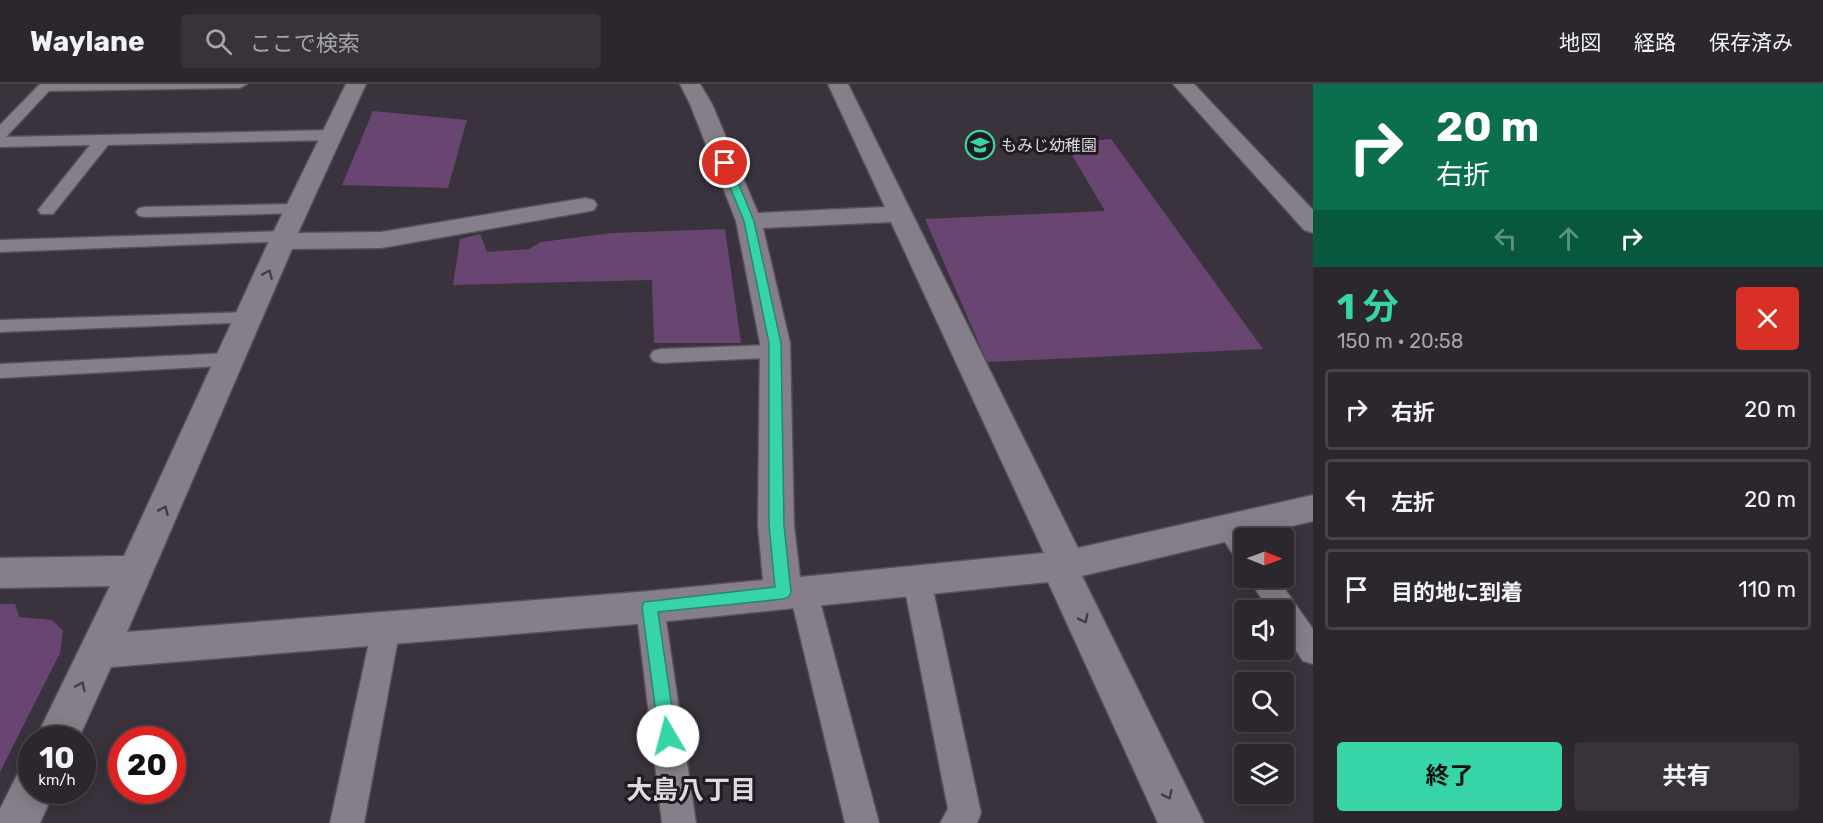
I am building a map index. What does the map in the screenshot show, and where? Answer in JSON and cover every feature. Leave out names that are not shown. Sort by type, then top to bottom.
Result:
[{"type":"street","points":[[63,726],[136,571],[250,318],[283,239],[356,84]]},
{"type":"street","points":[[690,84],[701,104],[749,221],[775,343],[776,525],[793,592]]},
{"type":"street","points":[[838,84],[901,214],[1181,823]]},
{"type":"street","points":[[1183,84],[1313,225]]},
{"type":"street","points":[[283,239],[381,240],[585,205]]},
{"type":"street","points":[[749,221],[901,214]]},
{"type":"street","points":[[1264,528],[1313,508]]},
{"type":"street","points":[[98,651],[650,607],[1064,566],[1234,539]]},
{"type":"street","points":[[0,573],[136,571]]},
{"type":"street","points":[[17,823],[26,804]]},
{"type":"lane","points":[[0,134],[45,87],[240,84]]},
{"type":"lane","points":[[0,142],[332,135]]},
{"type":"lane","points":[[47,210],[103,140]]},
{"type":"lane","points":[[145,212],[297,209]]},
{"type":"lane","points":[[0,246],[283,239]]},
{"type":"lane","points":[[0,326],[250,318]]},
{"type":"lane","points":[[661,356],[774,352]]},
{"type":"lane","points":[[0,371],[231,360]]},
{"type":"lane","points":[[916,580],[965,813],[957,823]]},
{"type":"lane","points":[[1269,588],[1313,652]]},
{"type":"lane","points":[[793,592],[862,823]]},
{"type":"lane","points":[[650,607],[679,823]]},
{"type":"lane","points":[[347,823],[386,628]]},
{"type":"shaded area","points":[[373,111],[467,120],[448,188],[342,185]]},
{"type":"shaded area","points":[[1111,139],[1263,349],[987,362],[925,219],[1105,211],[1065,143]]},
{"type":"shaded area","points":[[725,229],[741,343],[654,343],[652,280],[453,285],[460,239],[480,234],[487,252],[529,249],[541,242],[612,233]]},
{"type":"shaded area","points":[[0,604],[15,604],[19,617],[52,620],[63,631],[60,653],[23,726],[18,726],[18,736],[0,772]]},
{"type":"place","name":"もみじ幼稚園","points":[[980,145]]},
{"type":"district","name":"大島八丁目","points":[[691,790]]},
{"type":"route","points":[[668,736],[650,607],[783,592],[776,525],[775,343],[749,221],[725,163]]}]
